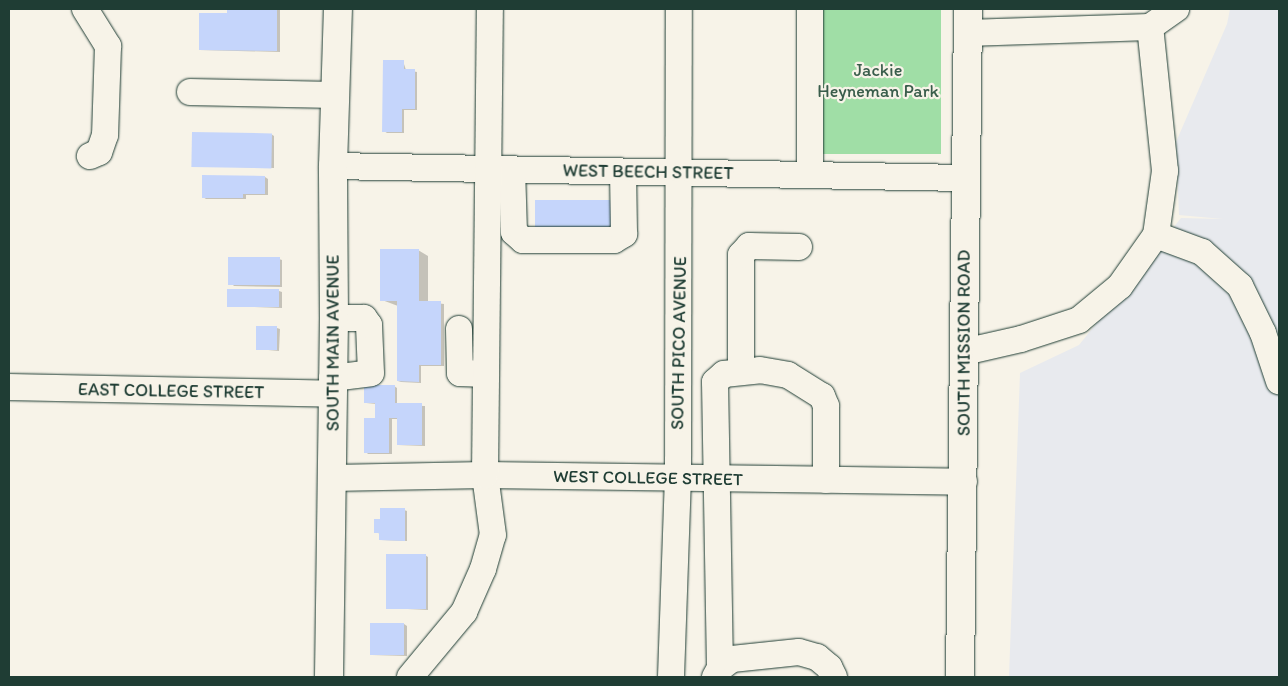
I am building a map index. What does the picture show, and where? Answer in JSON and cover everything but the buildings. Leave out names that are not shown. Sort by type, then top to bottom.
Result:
[{"type":"main road","name":"SOUTH MAIN AVENUE","points":[[329,677],[334,318],[333,166],[338,9]]},
{"type":"main road","name":"SOUTH MISSION ROAD","points":[[960,677],[964,482],[964,178],[968,21]]},
{"type":"street","points":[[85,9],[108,46],[105,135],[99,152],[90,156]]},
{"type":"street","points":[[490,9],[501,169],[514,232],[524,240],[614,240],[624,234],[624,172]]},
{"type":"street","name":"SOUTH PICO AVENUE","points":[[671,677],[678,478],[681,172],[679,9]]},
{"type":"street","points":[[810,9],[810,175]]},
{"type":"street","points":[[968,21],[1052,20],[1150,27],[1176,9]]},
{"type":"street","points":[[964,352],[1021,339],[1079,320],[1120,286],[1156,236],[1165,171],[1150,27]]},
{"type":"street","points":[[190,92],[334,95]]},
{"type":"street","name":"WEST BEECH STREET","points":[[333,166],[964,178]]},
{"type":"street","points":[[410,677],[464,612],[483,569],[493,535],[485,475],[486,374],[501,169]]},
{"type":"street","points":[[1156,236],[1202,252],[1240,286],[1263,333],[1279,381]]},
{"type":"street","points":[[741,372],[741,255],[749,246],[799,247]]},
{"type":"street","name":"EAST COLLEGE STREET","points":[[9,387],[332,386],[371,373],[369,326],[364,318],[334,318]]},
{"type":"street","points":[[459,328],[460,373],[486,374]]},
{"type":"street","points":[[718,673],[718,479],[715,382],[724,374],[760,370],[788,375],[822,396],[826,413],[826,480]]},
{"type":"street","name":"WEST COLLEGE STREET","points":[[332,478],[485,475],[964,482]]},
{"type":"street","points":[[718,673],[732,659],[799,652],[817,657],[829,667],[834,677]]},
{"type":"shaded area","points":[[1230,9],[1279,9],[1279,677],[1009,677],[1020,373],[1079,345],[1181,218],[1223,219],[1179,215],[1176,142],[1227,24]]},
{"type":"green space","name":"Jackie Heyneman Park","points":[[816,9],[941,9],[941,154],[816,154]]}]
